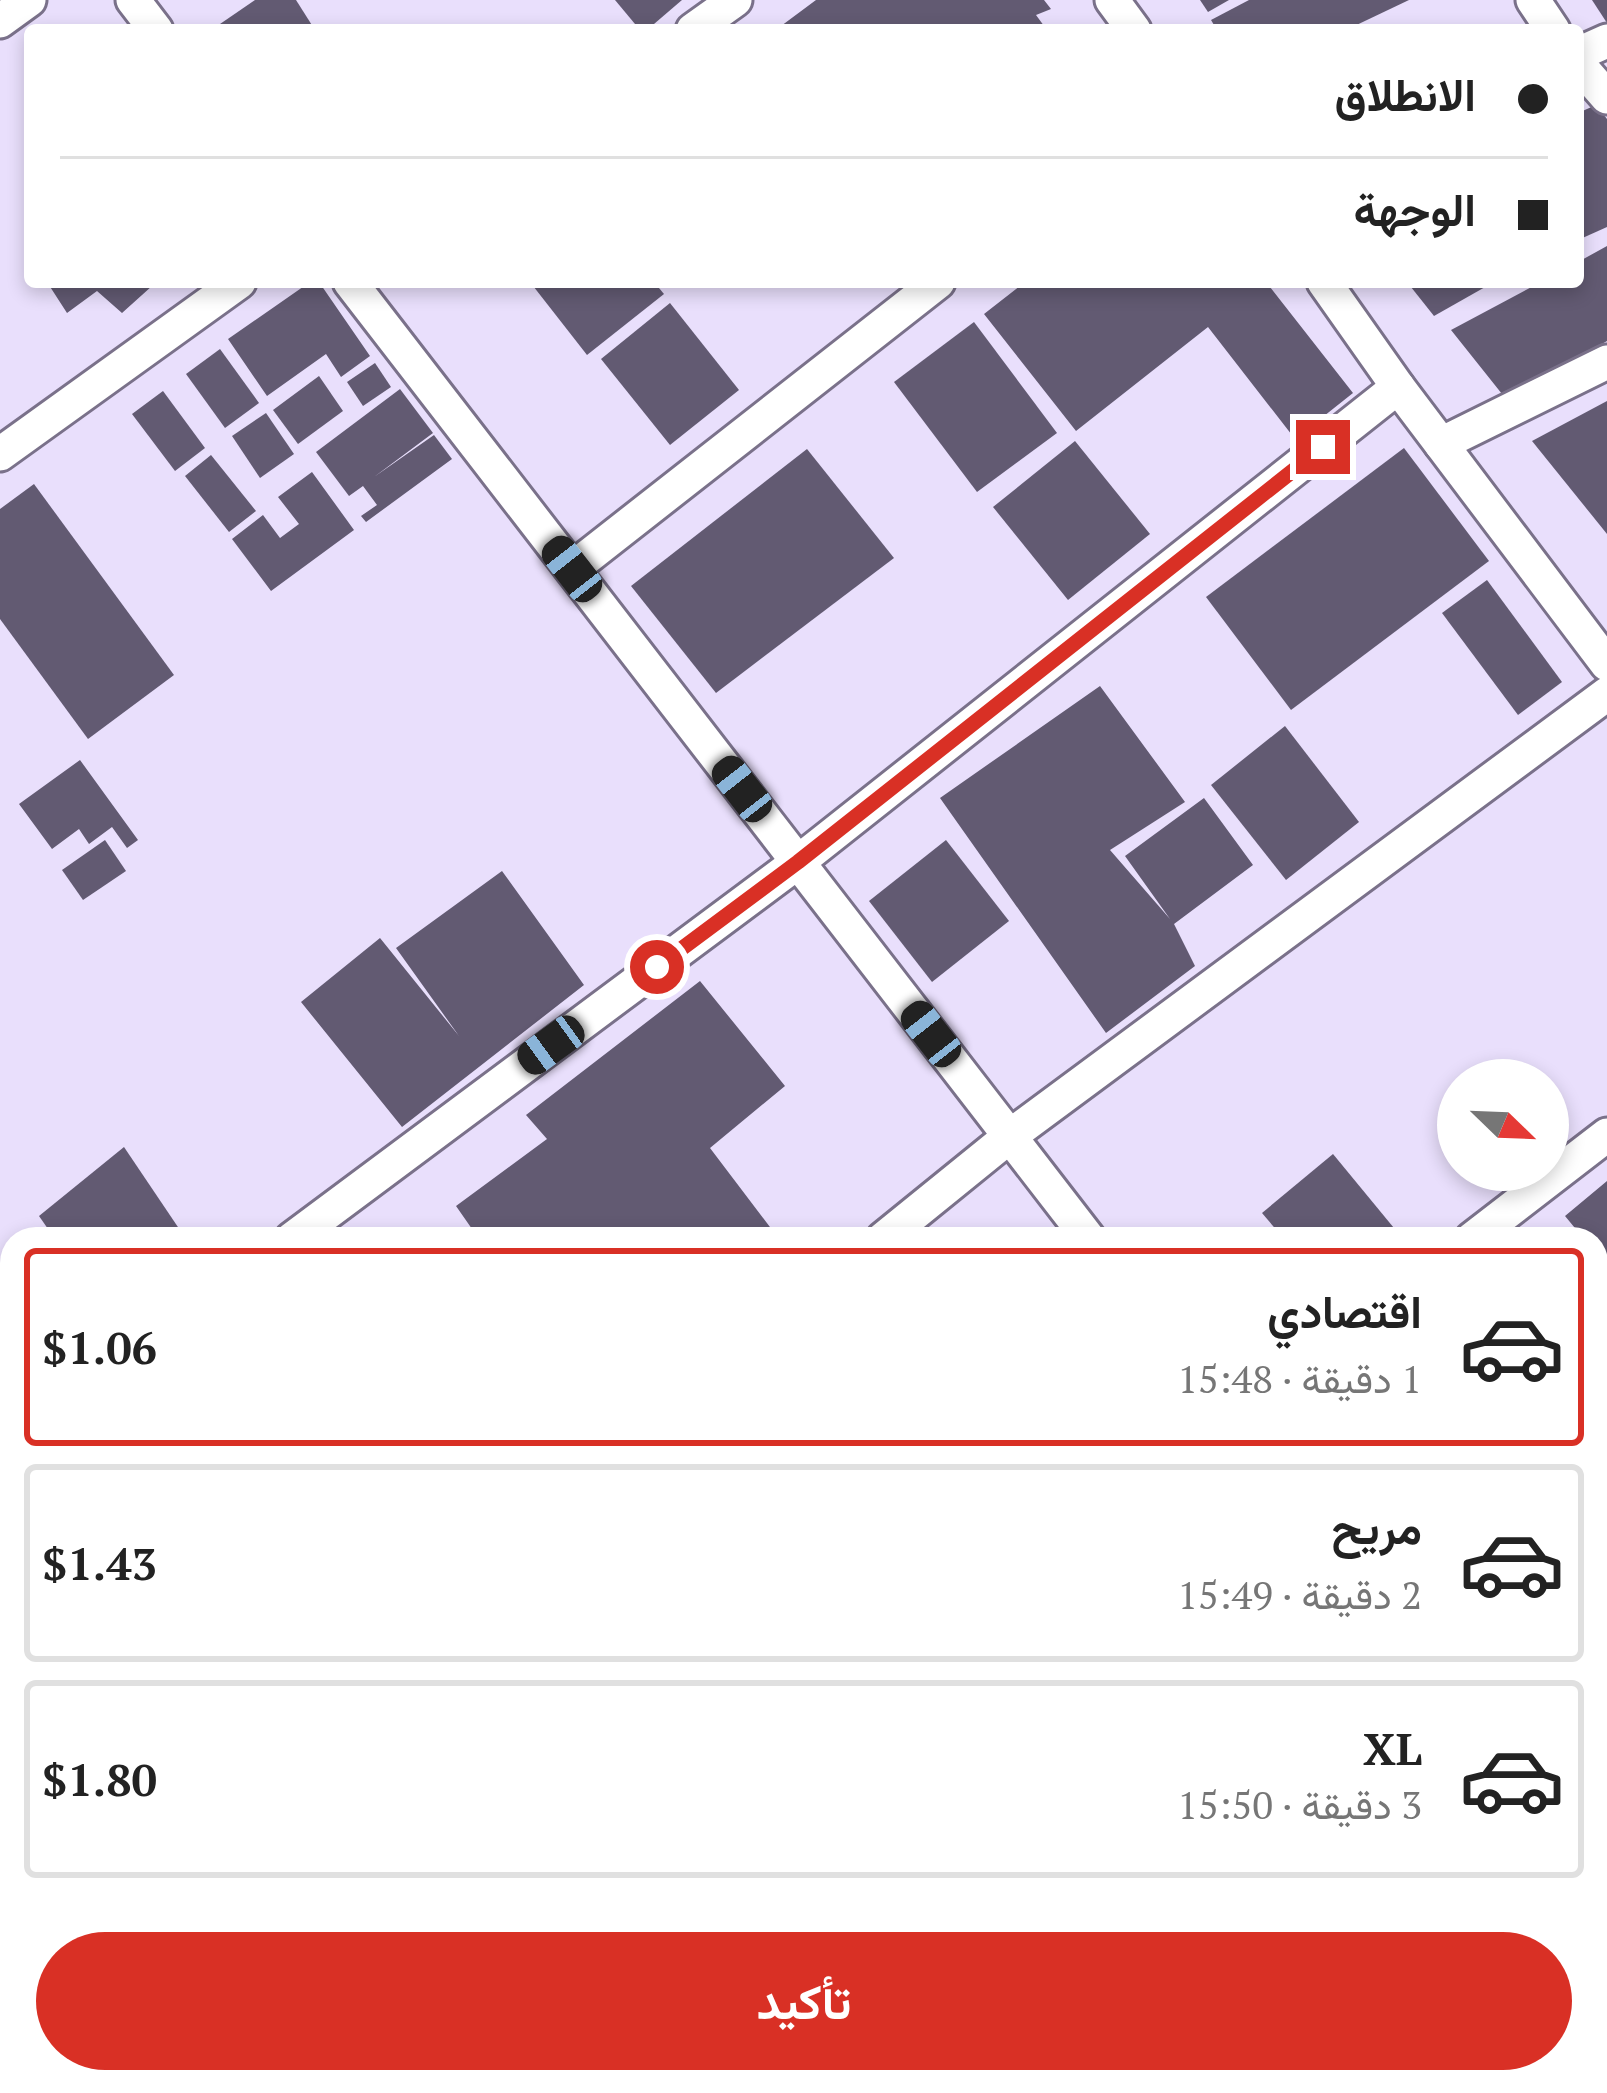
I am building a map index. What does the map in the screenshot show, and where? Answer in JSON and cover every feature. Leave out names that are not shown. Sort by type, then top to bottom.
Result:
[{"type":"street","points":[[0,21],[29,0]]},
{"type":"street","points":[[133,0],[151,24]]},
{"type":"street","points":[[701,24],[735,0]]},
{"type":"street","points":[[1584,71],[1607,97]]},
{"type":"street","points":[[0,454],[231,288]]},
{"type":"street","points":[[355,288],[1080,1227]]},
{"type":"street","points":[[572,569],[930,288]]},
{"type":"street","points":[[1328,288],[1397,387],[1607,664]]},
{"type":"street","points":[[1441,444],[1607,362]]},
{"type":"street","points":[[308,1227],[798,862],[1397,387]]},
{"type":"street","points":[[898,1227],[1010,1136],[1607,694]]},
{"type":"street","points":[[1488,1227],[1607,1135]]},
{"type":"building","points":[[255,0],[296,0],[311,24],[220,24]]},
{"type":"building","points":[[615,0],[682,0],[654,24],[635,24]]},
{"type":"building","points":[[816,0],[1044,0],[1051,9],[1036,15],[1043,24],[784,24]]},
{"type":"building","points":[[1200,0],[1229,0],[1208,12]]},
{"type":"building","points":[[1249,0],[1409,0],[1359,24],[1213,24],[1211,20]]},
{"type":"building","points":[[1592,0],[1607,0],[1607,23]]},
{"type":"building","points":[[1596,105],[1607,119],[1607,227],[1584,237],[1584,110]]},
{"type":"building","points":[[1607,246],[1607,341],[1506,399],[1451,330],[1530,288],[1584,288],[1584,259]]},
{"type":"building","points":[[51,288],[150,288],[122,313],[97,291],[67,313]]},
{"type":"building","points":[[301,288],[323,288],[370,356],[341,377],[326,354],[267,396],[228,339]]},
{"type":"building","points":[[535,288],[659,288],[664,294],[587,355]]},
{"type":"building","points":[[1017,288],[1271,288],[1353,393],[1295,439],[1208,327],[1076,431],[984,314]]},
{"type":"building","points":[[1412,288],[1483,288],[1434,316]]},
{"type":"building","points":[[670,303],[739,390],[670,445],[601,359]]},
{"type":"building","points":[[974,322],[1057,433],[977,492],[894,382]]},
{"type":"building","points":[[220,349],[259,403],[225,428],[186,374]]},
{"type":"building","points":[[375,363],[391,387],[363,406],[347,382]]},
{"type":"building","points":[[319,376],[343,411],[298,444],[273,410]]},
{"type":"building","points":[[400,389],[433,433],[374,477],[434,435],[452,459],[366,522],[361,516],[377,505],[363,486],[349,496],[316,452]]},
{"type":"building","points":[[163,391],[205,448],[175,471],[132,414]]},
{"type":"building","points":[[1607,401],[1607,534],[1532,441]]},
{"type":"building","points":[[266,413],[294,454],[260,478],[232,436]]},
{"type":"building","points":[[1075,441],[1150,534],[1068,600],[993,507]]},
{"type":"building","points":[[1404,448],[1489,561],[1291,710],[1206,597]]},
{"type":"building","points":[[807,449],[894,558],[716,693],[631,586]]},
{"type":"building","points":[[211,455],[256,511],[229,532],[185,476]]},
{"type":"building","points":[[312,472],[354,530],[271,591],[232,539],[263,515],[280,538],[299,524],[278,497]]},
{"type":"building","points":[[34,484],[174,675],[88,739],[0,619],[0,509]]},
{"type":"building","points":[[1487,580],[1562,682],[1518,715],[1442,613]]},
{"type":"building","points":[[1100,686],[1185,802],[1110,850],[1170,919],[1125,856],[1204,798],[1253,865],[1174,924],[1195,966],[1106,1033],[940,798]]},
{"type":"building","points":[[1285,726],[1359,822],[1286,880],[1211,785]]},
{"type":"building","points":[[80,760],[138,840],[127,848],[112,827],[89,844],[79,829],[52,849],[19,804]]},
{"type":"building","points":[[105,840],[126,871],[83,900],[62,870]]},
{"type":"building","points":[[946,840],[1009,921],[932,982],[869,901]]},
{"type":"building","points":[[502,871],[584,985],[402,1127],[301,1002],[380,938],[459,1036],[396,948]]},
{"type":"building","points":[[700,981],[785,1086],[710,1148],[770,1227],[471,1227],[456,1206],[547,1139],[526,1115]]},
{"type":"building","points":[[124,1147],[178,1227],[47,1227],[39,1216]]},
{"type":"building","points":[[1333,1154],[1393,1227],[1274,1227],[1262,1213]]},
{"type":"building","points":[[1607,1181],[1607,1227],[1574,1227],[1565,1216]]},
{"type":"route","points":[[657,967],[798,862],[1323,447]]}]
